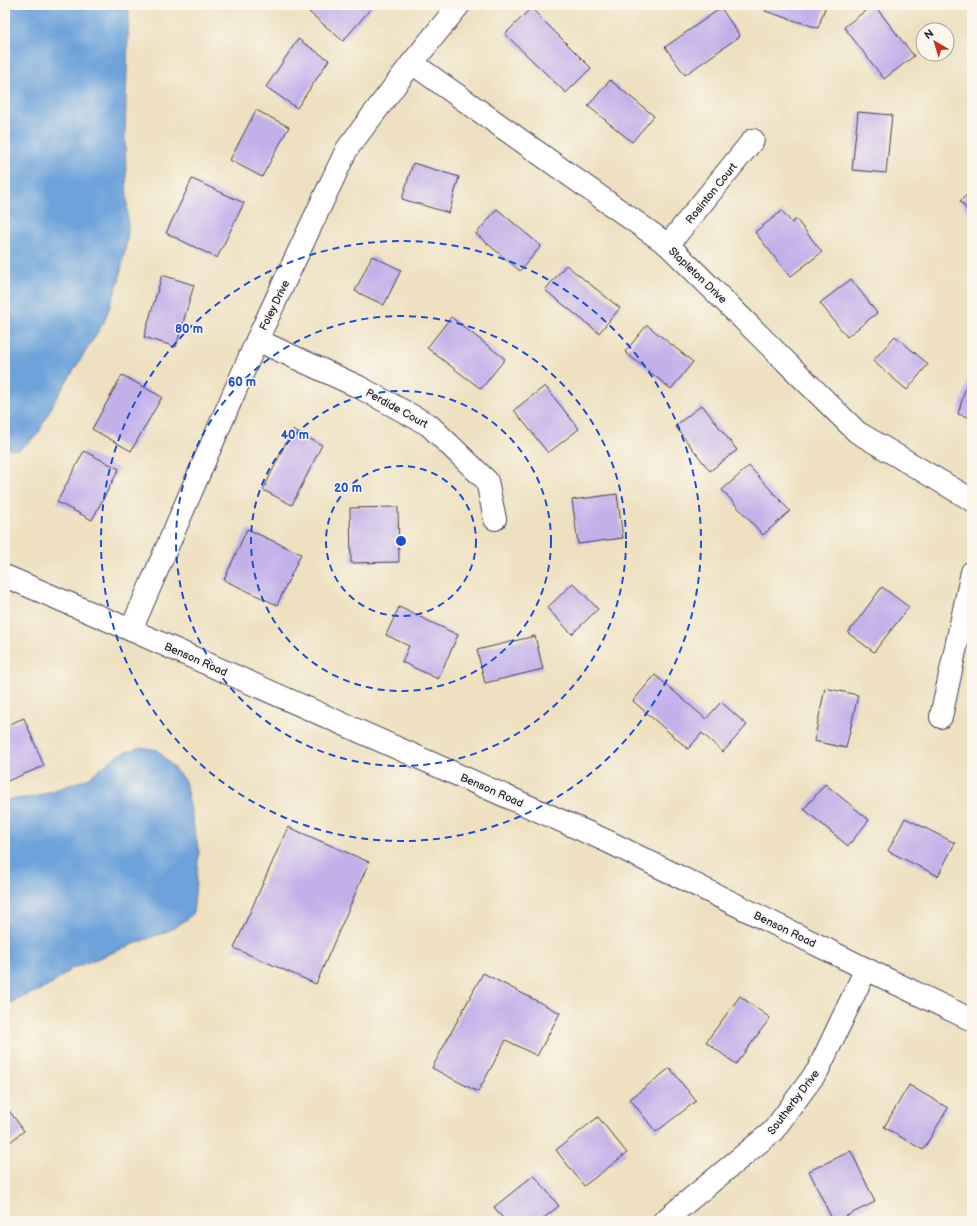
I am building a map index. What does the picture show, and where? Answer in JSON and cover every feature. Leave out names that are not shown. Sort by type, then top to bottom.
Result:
[{"type":"street","name":"Foley Drive","points":[[131,630],[257,340],[346,149],[459,5]]},
{"type":"street","name":"Stapleton Drive","points":[[412,63],[668,245],[857,432],[972,500]]},
{"type":"street","name":"Rosinton Court","points":[[668,245],[753,140]]},
{"type":"street","name":"Perdide Court","points":[[257,340],[359,387],[429,425],[488,481],[495,519]]},
{"type":"street","points":[[940,717],[972,572]]},
{"type":"street","name":"Benson Road","points":[[5,576],[131,630],[609,842],[972,1020]]},
{"type":"street","name":"Southerby Drive","points":[[664,1221],[773,1131],[818,1070],[866,969]]},
{"type":"water","points":[[5,5],[129,5],[125,137],[128,234],[119,281],[104,322],[54,402],[38,434],[19,450],[5,449]]},
{"type":"water","points":[[140,747],[158,750],[185,781],[199,852],[193,914],[175,928],[71,969],[51,985],[5,1005],[5,800],[34,797],[87,779],[118,755]]},
{"type":"building","points":[[315,5],[374,5],[343,41],[309,12]]},
{"type":"building","points":[[767,5],[826,5],[818,28],[765,11]]},
{"type":"building","points":[[873,5],[914,56],[884,79],[844,27]]},
{"type":"building","points":[[531,8],[591,68],[566,93],[505,34]]},
{"type":"building","points":[[721,8],[740,36],[685,75],[665,47]]},
{"type":"building","points":[[298,39],[329,60],[297,108],[266,87]]},
{"type":"building","points":[[610,80],[654,116],[632,142],[588,106]]},
{"type":"building","points":[[256,110],[289,127],[262,177],[230,160]]},
{"type":"building","points":[[858,112],[892,115],[886,173],[852,170]]},
{"type":"building","points":[[413,163],[459,177],[449,213],[402,199]]},
{"type":"building","points":[[192,179],[244,203],[217,258],[166,233]]},
{"type":"building","points":[[972,191],[972,216],[960,201]]},
{"type":"building","points":[[497,209],[541,246],[520,271],[476,234]]},
{"type":"building","points":[[782,211],[792,223],[796,219],[822,252],[790,277],[755,232]]},
{"type":"building","points":[[372,256],[401,270],[384,305],[355,291]]},
{"type":"building","points":[[566,265],[620,308],[599,333],[545,290]]},
{"type":"building","points":[[162,275],[194,285],[176,347],[144,337]]},
{"type":"building","points":[[851,279],[877,313],[847,337],[820,303]]},
{"type":"building","points":[[451,317],[505,359],[481,389],[427,348]]},
{"type":"building","points":[[647,325],[693,362],[671,389],[625,352]]},
{"type":"building","points":[[895,336],[928,364],[907,390],[873,361]]},
{"type":"building","points":[[122,375],[162,397],[131,451],[92,429]]},
{"type":"building","points":[[968,379],[972,380],[972,418],[958,414]]},
{"type":"building","points":[[545,386],[579,429],[548,453],[514,410]]},
{"type":"building","points":[[702,405],[737,450],[710,471],[675,426]]},
{"type":"building","points":[[292,430],[322,445],[292,505],[263,490]]},
{"type":"building","points":[[84,451],[119,469],[92,520],[57,502]]},
{"type":"building","points":[[749,466],[790,511],[763,535],[722,490]]},
{"type":"building","points":[[617,494],[623,538],[578,544],[572,500]]},
{"type":"building","points":[[398,507],[399,562],[351,563],[350,508]]},
{"type":"building","points":[[247,529],[301,554],[277,605],[224,580]]},
{"type":"building","points":[[573,583],[598,609],[572,634],[547,608]]},
{"type":"building","points":[[882,587],[909,607],[874,652],[848,633]]},
{"type":"building","points":[[399,607],[458,635],[438,679],[402,662],[409,646],[386,635]]},
{"type":"building","points":[[535,636],[543,669],[485,683],[477,650]]},
{"type":"building","points":[[655,675],[706,719],[721,702],[747,725],[723,752],[702,733],[688,749],[633,701]]},
{"type":"building","points":[[825,688],[858,695],[846,748],[814,741]]},
{"type":"building","points":[[24,718],[44,766],[5,782],[5,726]]},
{"type":"building","points":[[825,784],[869,820],[848,846],[804,809]]},
{"type":"building","points":[[905,818],[955,843],[938,876],[888,851]]},
{"type":"building","points":[[288,827],[369,862],[316,984],[234,948]]},
{"type":"building","points":[[483,973],[560,1013],[537,1056],[506,1040],[478,1092],[432,1068]]},
{"type":"building","points":[[740,996],[770,1018],[736,1064],[706,1042]]},
{"type":"building","points":[[670,1068],[696,1101],[656,1132],[630,1099]]},
{"type":"building","points":[[909,1085],[948,1108],[923,1150],[884,1127]]},
{"type":"building","points":[[5,1105],[24,1131],[5,1146]]},
{"type":"building","points":[[598,1117],[627,1153],[584,1186],[556,1150]]},
{"type":"building","points":[[851,1151],[875,1202],[836,1221],[833,1221],[809,1171]]},
{"type":"building","points":[[534,1175],[559,1206],[540,1221],[505,1221],[494,1207]]}]
